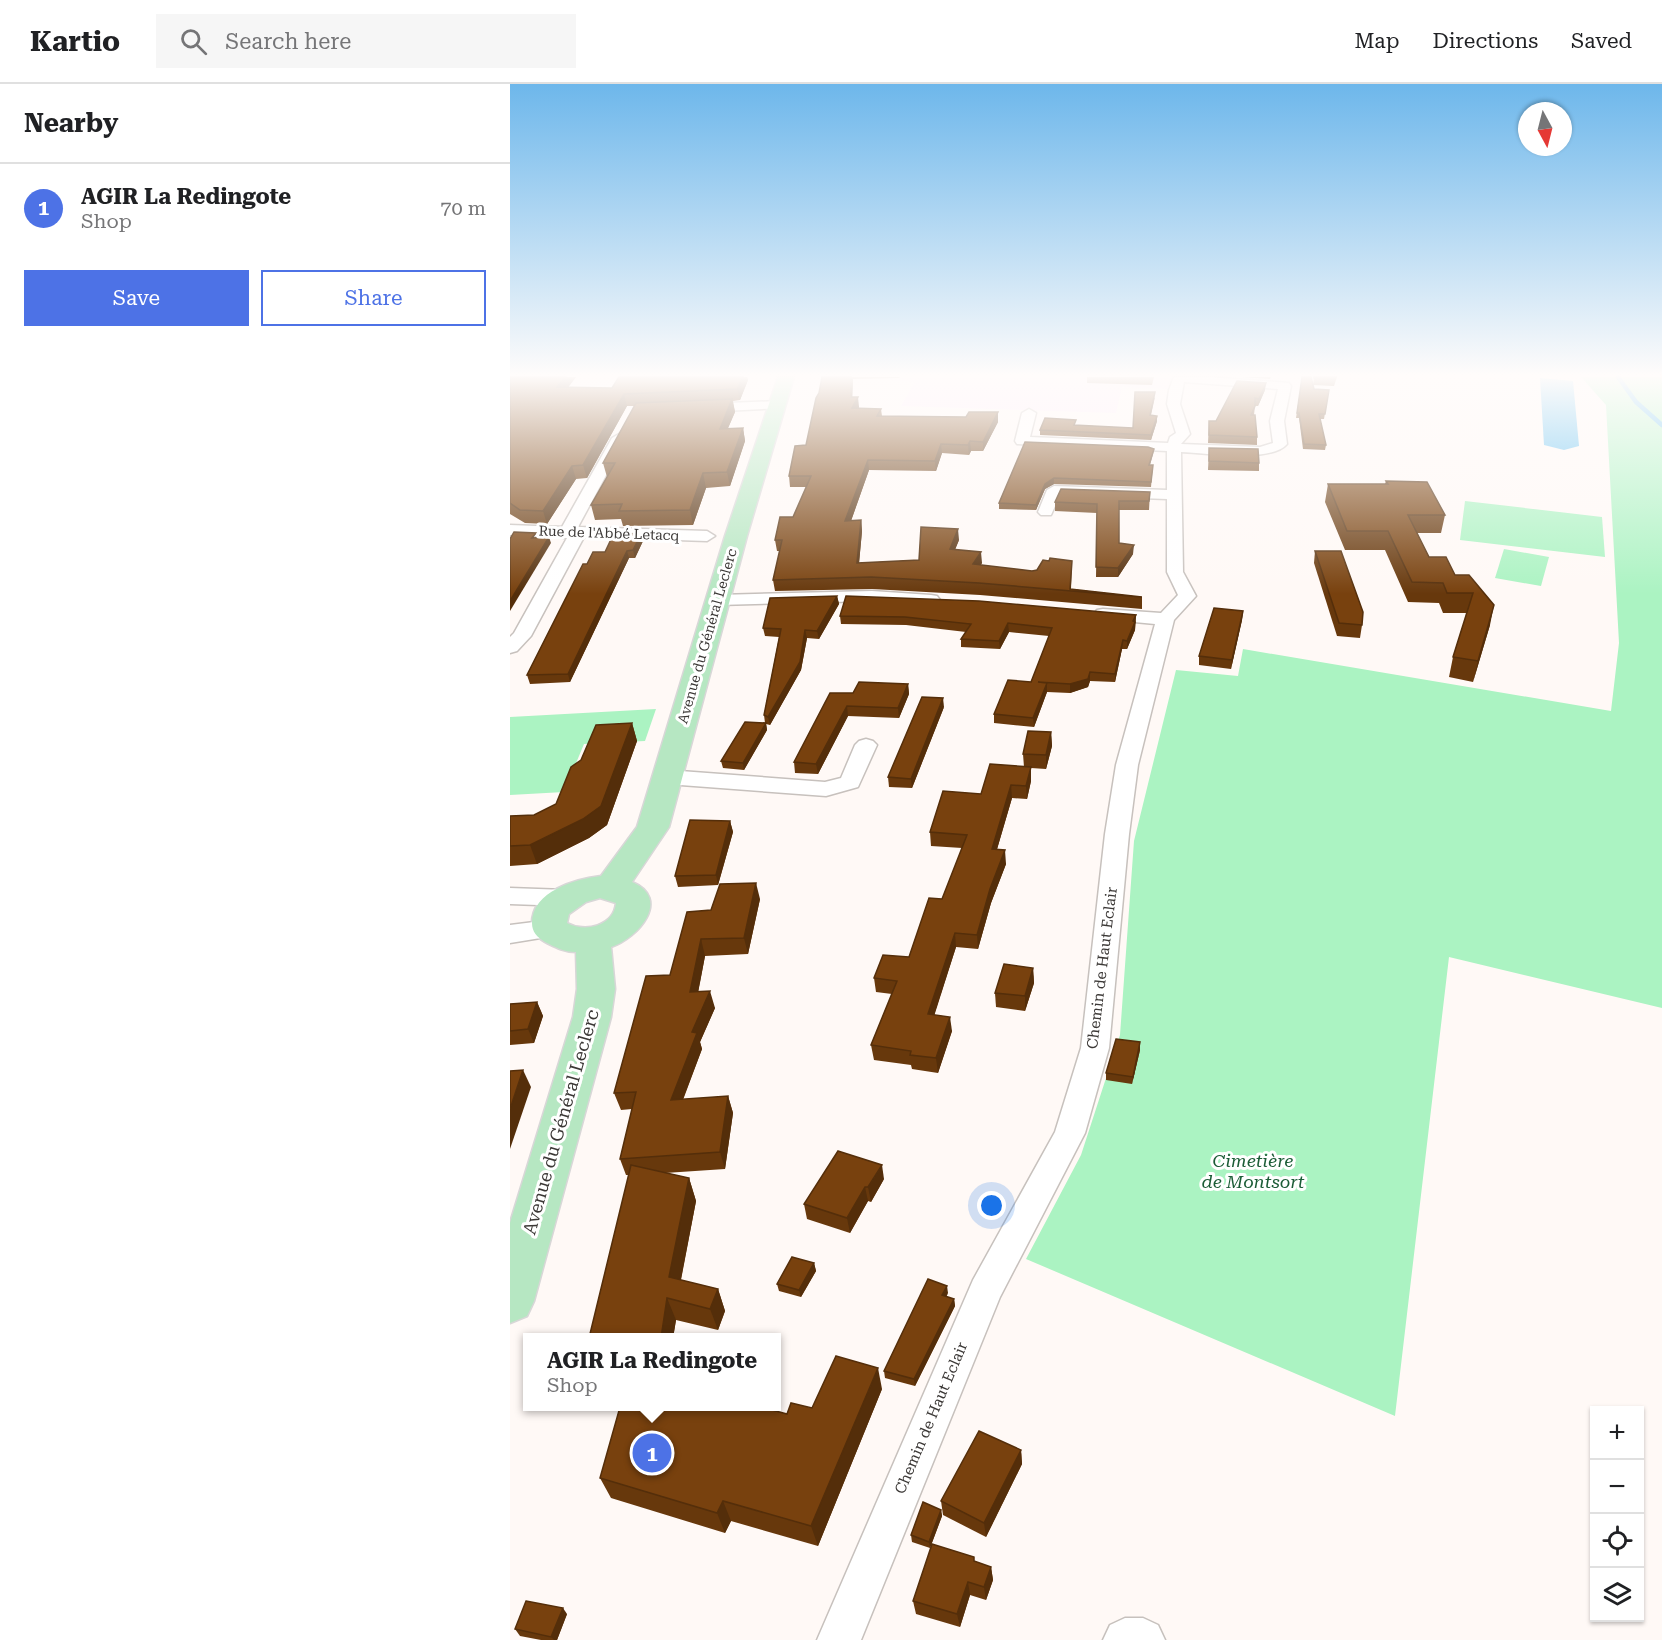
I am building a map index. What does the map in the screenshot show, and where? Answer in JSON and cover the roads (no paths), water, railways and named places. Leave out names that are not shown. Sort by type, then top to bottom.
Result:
[{"type":"main road","name":"Avenue du Général Leclerc","points":[[611,887],[653,827],[718,600],[764,450]]},
{"type":"main road","points":[[611,887],[629,894],[635,907],[633,915],[617,930],[593,940],[574,941],[559,937],[550,929],[549,923],[553,910],[566,898],[588,889],[611,887]]},
{"type":"main road","name":"Avenue du Général Leclerc","points":[[510,1301],[592,1017],[596,989],[593,940]]},
{"type":"street","points":[[510,647],[522,636],[613,450]]},
{"type":"street","name":"Chemin de Haut Eclair","points":[[839,1640],[985,1291],[1070,1132],[1095,1048],[1117,834],[1127,765],[1165,619],[1186,596],[1175,572],[1174,450]]},
{"type":"street","points":[[1206,450],[1266,450]]},
{"type":"street","points":[[1046,512],[1054,490],[1176,495]]},
{"type":"street","name":"Rue de l'Abbé Letacq","points":[[510,530],[707,536]]},
{"type":"street","points":[[718,600],[872,596],[948,601]]},
{"type":"street","points":[[1081,612],[1165,619]]},
{"type":"street","points":[[667,777],[826,789],[850,782],[866,746]]},
{"type":"street","points":[[510,896],[566,898]]},
{"type":"street","points":[[510,934],[550,929]]},
{"type":"street","points":[[1125,1640],[1143,1640]]},
{"type":"place","name":"AGIR La Redingote","points":[[652,1453]]},
{"type":"park label","name":"Cimetière de Montsort","points":[[1253,1171]]}]
